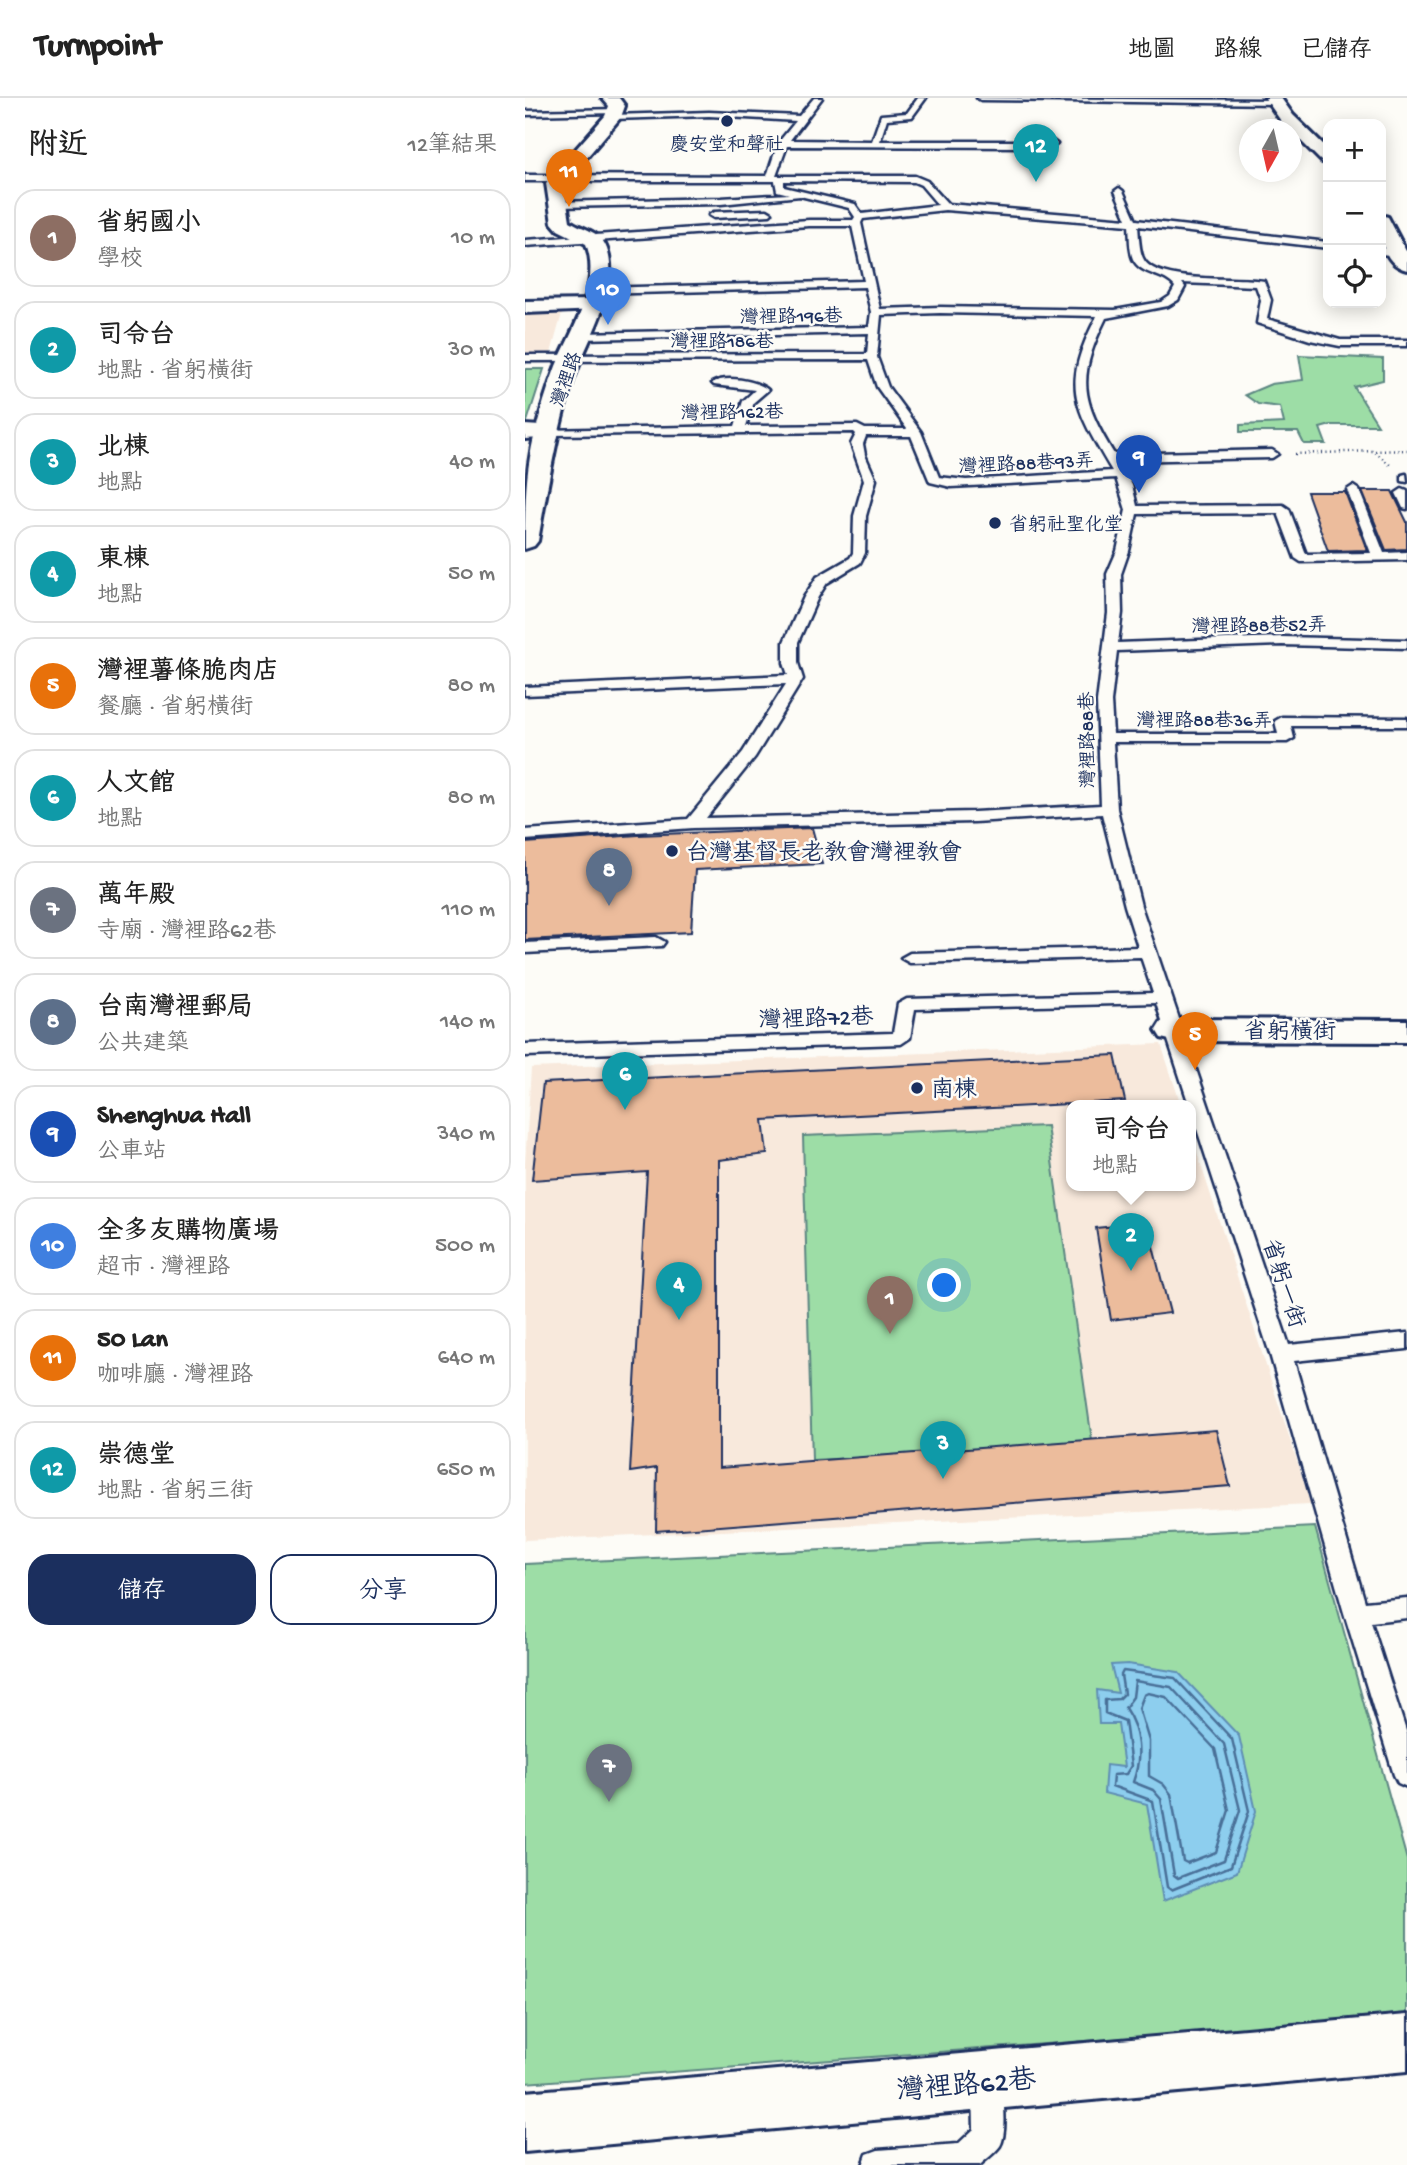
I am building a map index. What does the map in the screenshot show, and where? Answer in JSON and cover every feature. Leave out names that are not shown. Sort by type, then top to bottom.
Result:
[{"type":"street","points":[[1274,100],[1323,153]]},
{"type":"street","points":[[592,239],[564,226],[556,204],[555,183],[584,153],[613,108]]},
{"type":"street","points":[[1386,231],[1398,255]]},
{"type":"street","name":"灣裡路","points":[[525,541],[536,432],[571,357],[594,298],[600,261],[597,246],[592,239]]},
{"type":"street","points":[[525,307],[594,298]]},
{"type":"street","name":"省躬橫街","points":[[1168,1014],[1407,1031]]},
{"type":"street","name":"灣裡路62巷","points":[[525,2122],[1407,2043]]},
{"type":"lane","points":[[818,98],[782,143],[775,156],[775,179],[781,189],[852,206]]},
{"type":"lane","points":[[875,143],[884,117],[909,115],[922,98]]},
{"type":"lane","points":[[981,98],[1274,100]]},
{"type":"lane","points":[[525,113],[613,108],[801,119]]},
{"type":"lane","points":[[782,143],[1053,144]]},
{"type":"lane","points":[[525,178],[915,179],[924,183],[945,207]]},
{"type":"lane","points":[[1119,191],[1133,223],[1138,259],[1145,267],[1175,280],[1260,283],[1266,300],[1261,321],[1314,338],[1341,343],[1407,343]]},
{"type":"lane","points":[[556,204],[720,201],[802,195]]},
{"type":"lane","points":[[829,211],[852,206]]},
{"type":"lane","name":"灣裡路88巷93弄","points":[[852,206],[858,220],[876,312],[872,357],[883,387],[915,432],[934,479],[966,484],[1119,474]]},
{"type":"lane","points":[[525,243],[858,220],[945,207],[1133,223],[1323,244]]},
{"type":"lane","points":[[714,215],[778,212]]},
{"type":"lane","points":[[1175,280],[1180,287],[1174,298],[1164,304],[1102,316],[1085,350],[1079,380],[1080,397],[1130,495],[1132,510],[1283,509],[1301,558],[1407,556]]},
{"type":"lane","points":[[594,298],[869,284]]},
{"type":"lane","points":[[876,312],[953,310],[1122,313]]},
{"type":"lane","name":"灣裡路196巷","points":[[580,336],[876,330]]},
{"type":"lane","name":"灣裡路186巷","points":[[525,358],[872,357]]},
{"type":"lane","points":[[718,383],[753,385],[762,390],[749,401],[740,428]]},
{"type":"lane","name":"灣裡路162巷","points":[[536,432],[857,428],[862,433],[915,432]]},
{"type":"lane","points":[[796,680],[791,663],[791,642],[811,597],[822,580],[855,560],[859,553],[860,516],[870,480],[857,444],[862,433]]},
{"type":"lane","points":[[1111,458],[1272,454]]},
{"type":"lane","points":[[1353,490],[1379,556]]},
{"type":"lane","name":"灣裡路88巷","points":[[525,835],[693,823],[974,817],[1109,809],[1104,702],[1115,613],[1114,574],[1123,551],[1132,510]]},
{"type":"lane","name":"灣裡路88巷52弄","points":[[1111,647],[1282,641],[1407,644]]},
{"type":"lane","points":[[525,691],[796,680]]},
{"type":"lane","points":[[693,823],[750,754],[796,680]]},
{"type":"lane","name":"灣裡路88巷36弄","points":[[1105,738],[1287,738],[1282,721],[1407,722]]},
{"type":"lane","name":"省躬一街","points":[[1109,809],[1133,906],[1281,1354],[1356,1613],[1407,1775]]},
{"type":"lane","points":[[525,948],[656,942]]},
{"type":"lane","points":[[910,958],[1149,952]]},
{"type":"lane","name":"灣裡路72巷","points":[[525,1050],[901,1038],[907,1004],[1168,1014]]},
{"type":"lane","points":[[1281,1354],[1407,1340]]},
{"type":"lane","points":[[1356,1613],[1407,1608]]},
{"type":"lane","points":[[879,2165],[964,2159],[989,2136],[988,2081]]},
{"type":"path","points":[[1272,454],[1407,450]]},
{"type":"path","points":[[1374,451],[1406,478]]},
{"type":"shaded area","points":[[525,310],[563,310],[551,353],[525,353]]},
{"type":"shaded area","points":[[1161,1044],[1179,1100],[1066,1100],[1066,1191],[1196,1191],[1196,1149],[1311,1504],[525,1540],[525,1165],[531,1068]]},
{"type":"green space","points":[[1299,355],[1383,359],[1383,380],[1354,387],[1378,425],[1331,425],[1320,428],[1326,444],[1304,444],[1298,432],[1240,432],[1240,425],[1284,423],[1280,407],[1258,404],[1245,395],[1271,384],[1303,380]]},
{"type":"green space","points":[[525,369],[544,369],[525,428]]},
{"type":"green space","points":[[1047,1126],[1093,1447],[812,1460],[803,1136]]},
{"type":"green space","points":[[1315,1527],[1407,1860],[1407,2017],[525,2083],[525,1564]]},
{"type":"water","points":[[1128,1664],[1178,1672],[1239,1736],[1256,1811],[1237,1872],[1163,1901],[1147,1804],[1104,1793],[1106,1765],[1124,1767],[1118,1724],[1099,1724],[1097,1690],[1118,1693],[1111,1665]]},
{"type":"building","points":[[1362,491],[1392,491],[1407,522],[1407,549],[1386,550]]},
{"type":"building","points":[[1307,492],[1345,492],[1367,550],[1328,551]]},
{"type":"building","points":[[812,828],[822,864],[695,870],[691,932],[525,940],[525,843]]},
{"type":"building","points":[[1115,1055],[1125,1100],[1066,1100],[1066,1104],[763,1120],[767,1154],[719,1160],[719,1468],[1216,1430],[1230,1486],[656,1531],[657,1468],[630,1472],[647,1172],[532,1180],[543,1083]]},
{"type":"building","points":[[1147,1223],[1170,1313],[1111,1320],[1096,1228]]},
{"type":"place","name":"慶安堂和聲社","points":[[727,121]]},
{"type":"place","name":"崇德堂","points":[[1036,182]]},
{"type":"place","name":"50 Lan","points":[[569,207]]},
{"type":"place","name":"全多友購物廣場","points":[[608,325]]},
{"type":"place","name":"Shenghua Hall","points":[[1139,493]]},
{"type":"place","name":"省躬社聖化堂","points":[[995,523]]},
{"type":"place","name":"台灣基督長老教會灣裡教會","points":[[672,851]]},
{"type":"place","name":"台南灣裡郵局","points":[[609,906]]},
{"type":"place","name":"灣裡薯條脆肉店","points":[[1195,1070]]},
{"type":"place","name":"南棟","points":[[917,1088]]},
{"type":"place","name":"人文館","points":[[625,1110]]},
{"type":"place","name":"司令台","points":[[1131,1271]]},
{"type":"place","name":"東棟","points":[[679,1320]]},
{"type":"place","name":"省躬國小","points":[[890,1334]]},
{"type":"place","name":"北棟","points":[[943,1479]]},
{"type":"place","name":"萬年殿","points":[[609,1802]]}]
